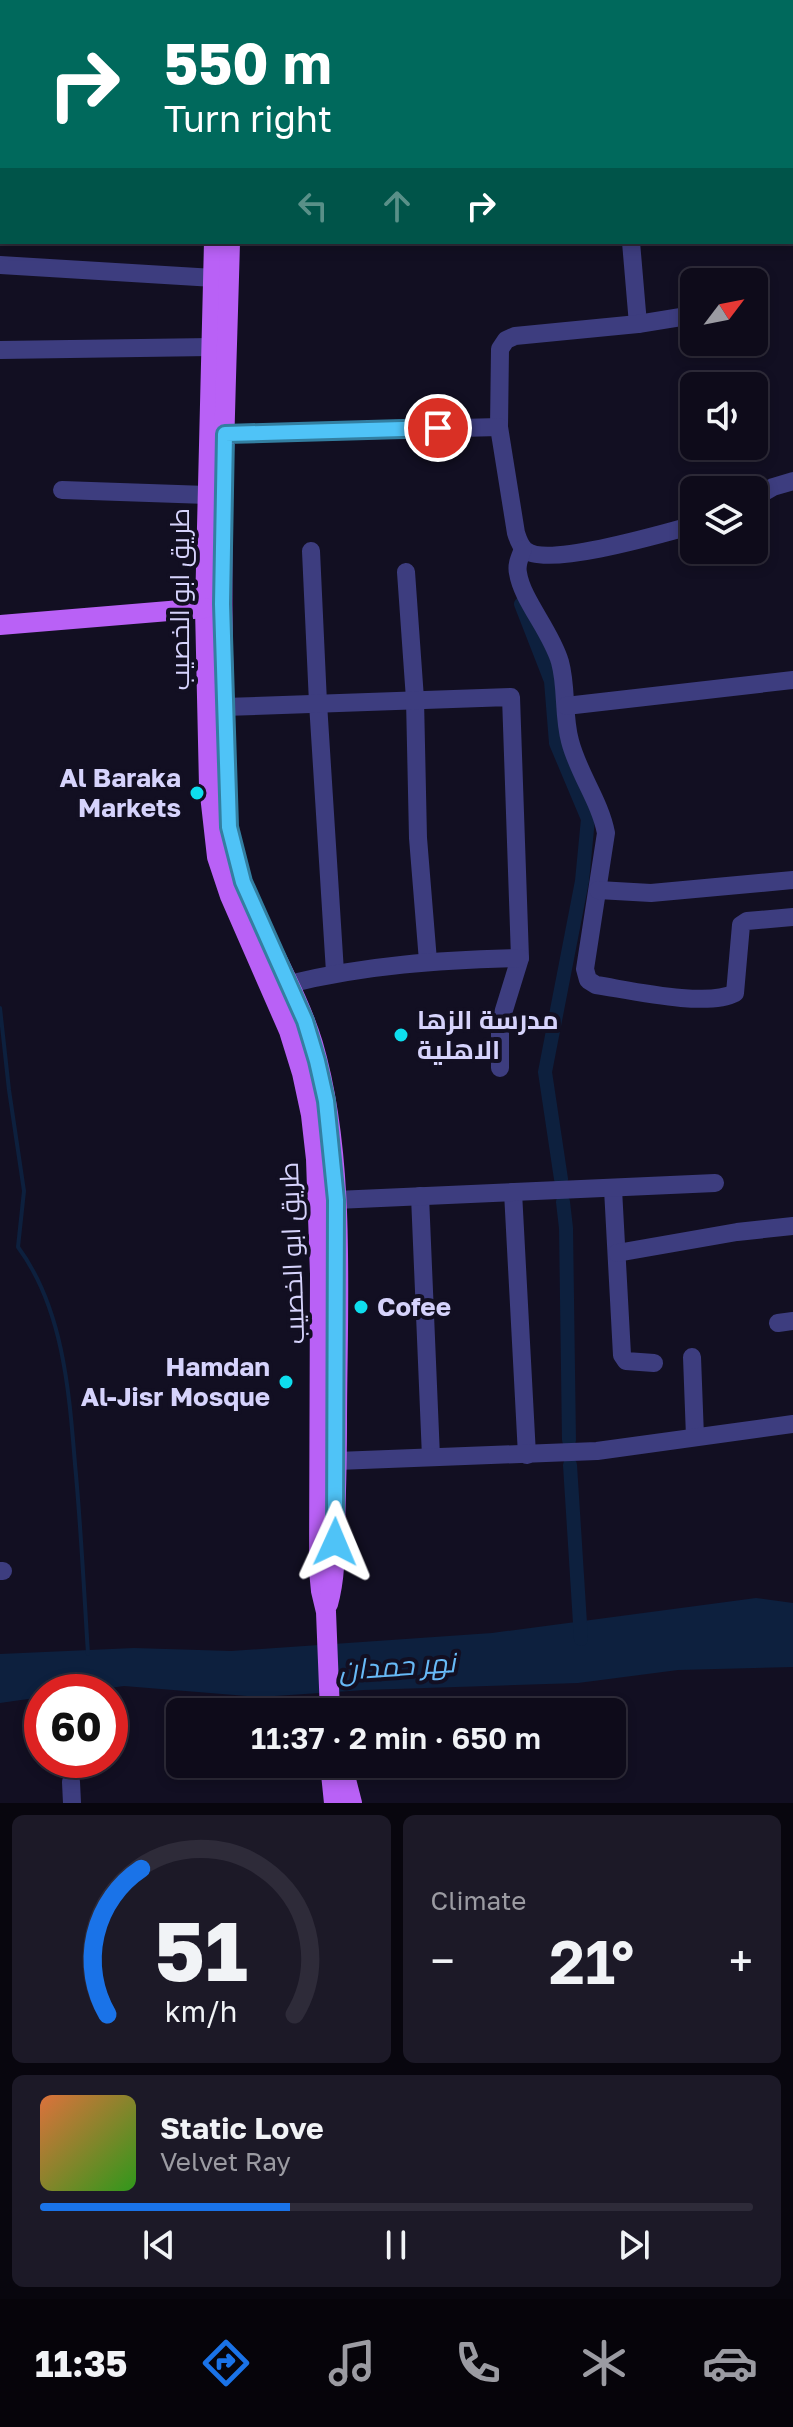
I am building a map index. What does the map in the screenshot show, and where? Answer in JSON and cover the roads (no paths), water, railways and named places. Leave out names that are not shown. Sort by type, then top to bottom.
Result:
[{"type":"main road","name":"طريق ابو الخصيب","points":[[214,244],[205,608],[209,786],[217,857],[230,896],[281,1011],[302,1073],[311,1115],[328,1274],[337,1461],[335,1569],[326,1612]]},
{"type":"main road","name":"طريق ابو الخصيب","points":[[230,244],[222,604],[227,809],[232,846],[243,882],[312,1041],[330,1134],[336,1200],[328,1274],[319,1570],[326,1612]]},
{"type":"main road","points":[[0,625],[205,608]]},
{"type":"main road","points":[[326,1612],[329,1698]]},
{"type":"main road","points":[[331,1778],[334,1803]]},
{"type":"main road","points":[[346,1778],[352,1803]]},
{"type":"street","points":[[631,244],[638,324]]},
{"type":"street","points":[[0,265],[214,278]]},
{"type":"street","points":[[680,317],[515,336],[506,340],[500,349],[499,427],[516,533],[523,549],[518,573],[521,584],[551,636],[560,664],[570,740],[604,820],[606,833],[585,969],[588,980],[596,985],[683,998],[727,997],[735,993],[741,925],[747,921],[793,917]]},
{"type":"street","points":[[0,350],[211,347]]},
{"type":"street","points":[[225,434],[499,427]]},
{"type":"street","points":[[768,490],[793,481]]},
{"type":"street","points":[[62,490],[207,495]]},
{"type":"street","points":[[523,549],[537,554],[585,552],[680,528]]},
{"type":"street","points":[[311,551],[335,972]]},
{"type":"street","points":[[406,572],[415,699],[418,838],[428,961]]},
{"type":"street","points":[[566,706],[793,680]]},
{"type":"street","points":[[224,707],[511,697],[520,958],[500,1023],[500,1068]]},
{"type":"street","points":[[598,890],[651,893],[793,880]]},
{"type":"street","points":[[289,984],[335,972],[428,961],[520,958]]},
{"type":"street","points":[[336,1200],[715,1183]]},
{"type":"street","points":[[613,1189],[622,1355],[626,1361],[654,1363]]},
{"type":"street","points":[[513,1192],[527,1455]]},
{"type":"street","points":[[420,1196],[431,1457]]},
{"type":"street","points":[[617,1253],[737,1232],[793,1226]]},
{"type":"street","points":[[692,1357],[695,1437]]},
{"type":"street","points":[[337,1461],[597,1451],[793,1424]]},
{"type":"street","points":[[71,1782],[72,1803]]},
{"type":"water","name":"نهر حمدان","points":[[756,1598],[793,1603],[793,1667],[678,1670],[578,1683],[364,1690],[260,1697],[128,1686],[128,1674],[24,1674],[24,1700],[0,1703],[0,1654],[134,1648],[231,1651],[492,1633]]},
{"type":"waterway","points":[[521,604],[551,681],[556,743],[588,819],[582,881],[545,1072],[561,1179]]},
{"type":"waterway","points":[[0,1008],[24,1191],[18,1247],[45,1296],[66,1379],[73,1436],[88,1654]]},
{"type":"waterway","points":[[563,1202],[569,1440]]},
{"type":"waterway","points":[[570,1465],[581,1639]]},
{"type":"place","name":"Al Baraka Markets","points":[[197,793]]},
{"type":"place","name":"مدرسة الزها الاهلية","points":[[401,1035]]},
{"type":"place","name":"Cofee","points":[[361,1307]]},
{"type":"place","name":"Hamdan Al-Jisr Mosque","points":[[286,1382]]}]
